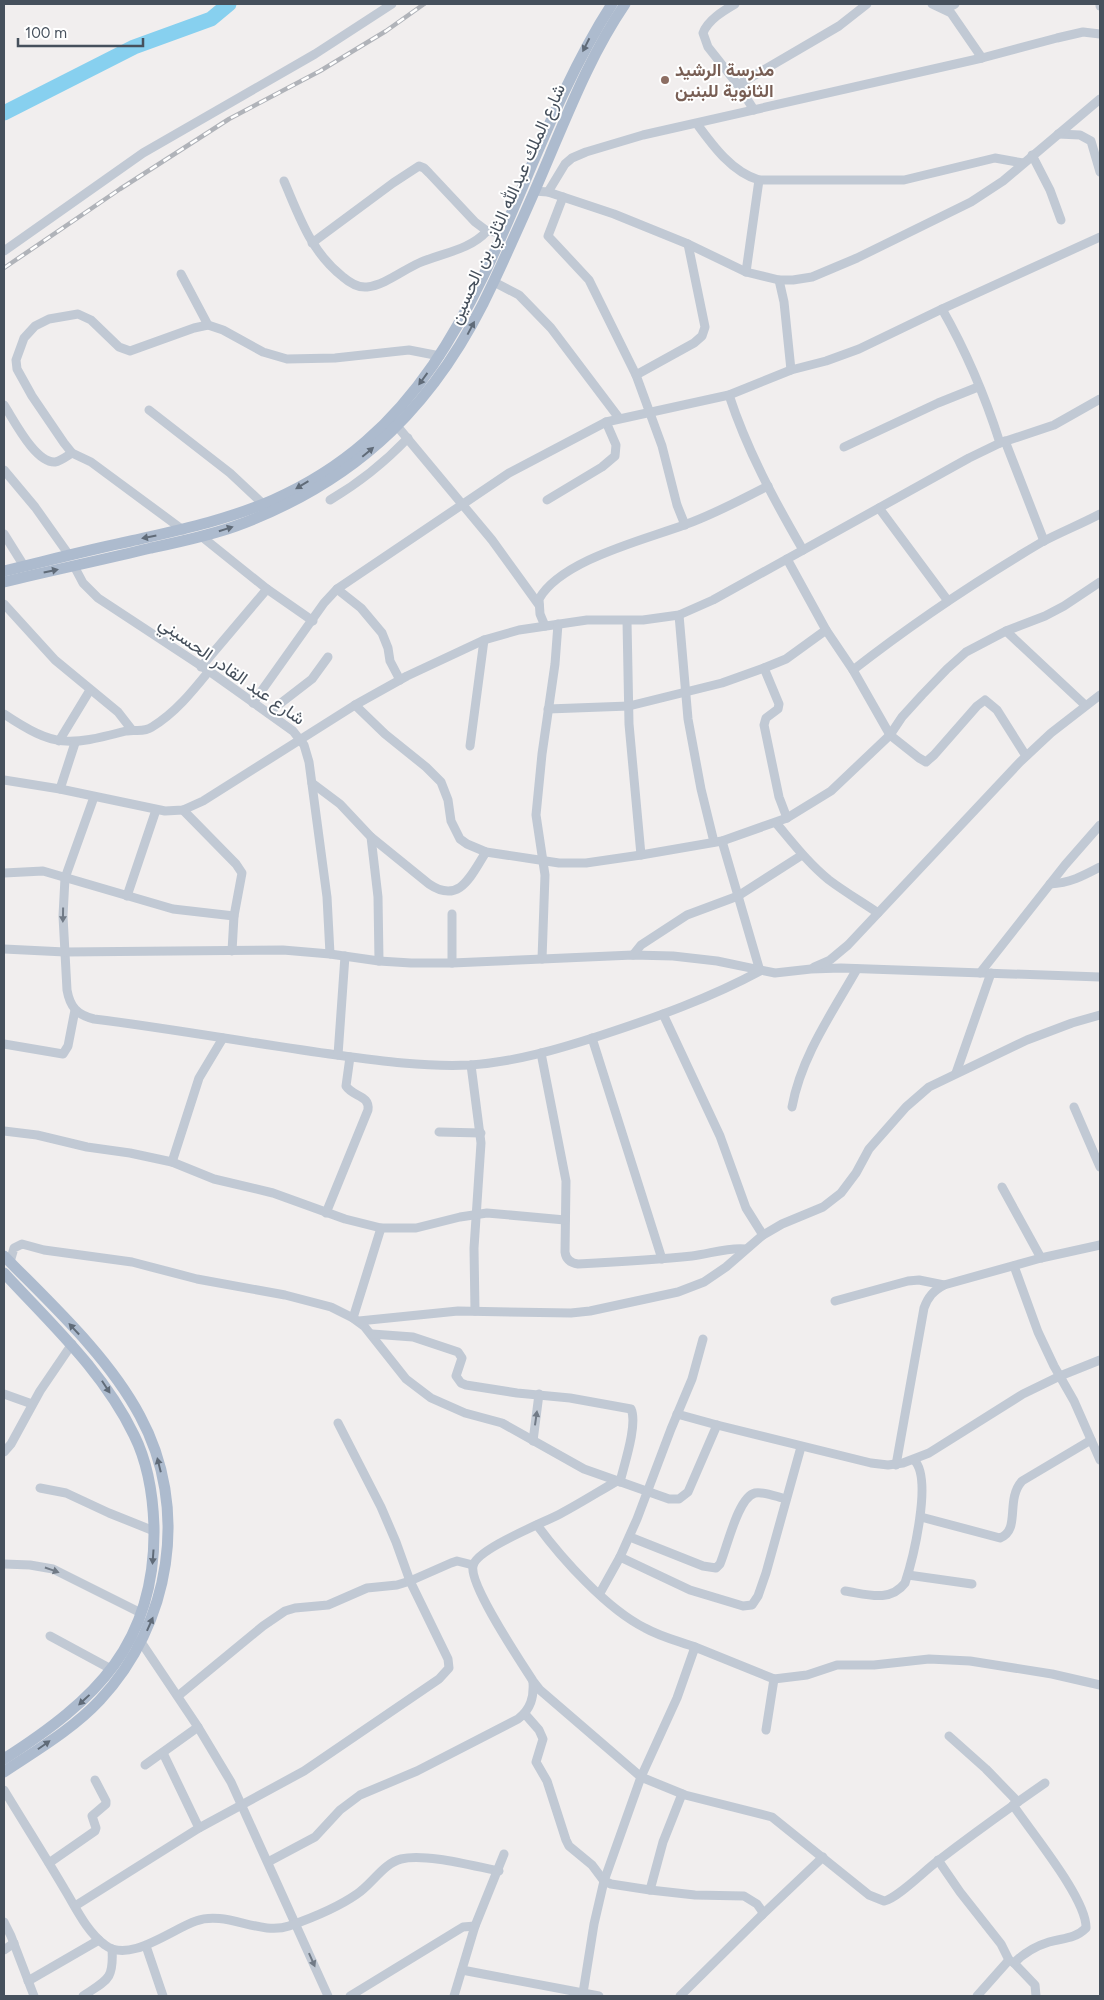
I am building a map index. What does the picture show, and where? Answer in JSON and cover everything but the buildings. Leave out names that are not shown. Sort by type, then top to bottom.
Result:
[{"type":"main road","name":"شارع الملك عبدالله الثاني بن الحسين","points":[[4,571],[183,530],[263,504],[299,487],[340,462],[363,444],[404,404],[440,356],[468,308],[580,57],[612,4]]},
{"type":"main road","name":"شارع الملك عبدالله الثاني بن الحسين","points":[[4,582],[201,536],[235,526],[302,497],[344,470],[397,426],[420,403],[448,366],[470,328],[494,282],[595,53],[625,4]]},
{"type":"main road","points":[[4,1759],[21,1754],[72,1725],[100,1700],[131,1661],[153,1616],[161,1590],[167,1558],[168,1527],[164,1487],[155,1449],[140,1416],[114,1375],[93,1350],[7,1259]]},
{"type":"main road","points":[[4,1273],[72,1344],[104,1384],[127,1422],[139,1446],[149,1481],[154,1531],[152,1573],[141,1613],[128,1642],[111,1669],[93,1692],[21,1754],[4,1772]]},
{"type":"street","points":[[4,251],[143,153],[321,50],[392,4]]},
{"type":"street","points":[[735,4],[712,20],[705,27],[703,33],[708,47],[738,85],[754,110]]},
{"type":"street","points":[[738,85],[839,26],[867,4]]},
{"type":"street","points":[[932,4],[946,9],[956,18],[982,58]]},
{"type":"street","points":[[946,9],[955,4]]},
{"type":"street","points":[[548,192],[566,164],[577,155],[643,135],[982,58],[1074,34],[1091,32],[1100,34]]},
{"type":"street","points":[[534,191],[548,192],[614,214],[688,244],[746,272],[779,280],[812,277],[857,258],[971,202],[1002,181],[1100,99]]},
{"type":"street","points":[[697,124],[707,139],[735,168],[750,178],[759,180],[904,180],[995,158],[1023,163]]},
{"type":"street","points":[[1058,134],[1080,135],[1091,142],[1100,172]]},
{"type":"street","points":[[1032,155],[1050,190],[1061,220]]},
{"type":"street","points":[[312,243],[392,183],[419,166],[429,173],[475,222],[487,231],[503,233]]},
{"type":"street","points":[[746,272],[759,180]]},
{"type":"street","points":[[284,181],[312,243],[328,264],[347,281],[361,287],[369,287],[420,263],[464,247],[482,237],[487,231]]},
{"type":"street","points":[[563,197],[548,236],[589,280],[636,376],[662,446],[677,505],[685,525]]},
{"type":"street","points":[[253,703],[324,603],[337,589],[374,566],[509,472],[606,422],[729,395],[791,370],[826,361],[859,349],[1100,237]]},
{"type":"street","points":[[636,376],[694,343],[702,336],[705,327],[688,244]]},
{"type":"street","points":[[181,274],[208,325]]},
{"type":"street","points":[[779,280],[784,302],[791,370]]},
{"type":"street","points":[[494,282],[519,295],[551,328],[619,418]]},
{"type":"street","points":[[942,309],[962,344],[978,388],[1003,442],[1044,541]]},
{"type":"street","points":[[183,530],[91,462],[72,453],[32,396],[17,369],[18,354],[29,331],[49,319],[78,314],[91,320],[119,347],[130,351],[194,328],[208,325],[224,330],[262,352],[287,359],[335,358],[409,350],[440,356]]},
{"type":"street","points":[[844,447],[938,403],[978,388]]},
{"type":"street","points":[[729,395],[740,429],[803,550]]},
{"type":"street","points":[[4,780],[60,788],[156,810],[183,810],[204,801],[355,705],[400,680],[484,640],[519,630],[587,620],[628,621],[679,615],[713,600],[969,458],[1003,442],[1054,425],[1100,399]]},
{"type":"street","points":[[4,405],[42,459],[56,462],[72,453]]},
{"type":"street","points":[[149,410],[230,474],[263,504]]},
{"type":"street","points":[[547,500],[602,467],[615,456],[616,446],[606,422]]},
{"type":"street","points":[[397,426],[492,540],[539,605]]},
{"type":"street","points":[[330,500],[372,472],[408,438]]},
{"type":"street","points":[[4,470],[35,507],[68,555]]},
{"type":"street","points":[[545,626],[539,598],[552,582],[603,553],[685,525],[768,486]]},
{"type":"street","points":[[879,508],[948,601]]},
{"type":"street","points":[[853,670],[908,627],[948,601],[1044,541],[1100,514]]},
{"type":"street","points":[[4,534],[24,566]]},
{"type":"street","points":[[201,536],[267,589],[313,620]]},
{"type":"street","points":[[787,559],[826,630],[853,670],[890,735],[926,762],[977,706],[985,700],[997,710],[1026,756]]},
{"type":"street","name":"شارع عبد القادر الحسيني","points":[[74,566],[83,583],[98,598],[268,713],[293,731],[301,740],[306,751],[312,783],[327,897],[330,954]]},
{"type":"street","points":[[355,705],[385,734],[438,778],[445,790],[451,821],[460,839],[475,848],[486,852],[571,864],[641,856],[718,841],[776,823],[786,818],[831,791],[890,735],[902,717],[946,669],[966,652],[1006,631],[1028,624],[1064,606],[1100,582]]},
{"type":"street","points":[[4,714],[35,734],[59,741],[75,743],[132,730],[147,730],[160,722],[188,696],[205,669],[267,589]]},
{"type":"street","points":[[337,589],[361,608],[382,633],[390,661],[400,680]]},
{"type":"street","points":[[4,604],[55,660],[118,712],[132,730]]},
{"type":"street","points":[[679,615],[693,749],[718,841],[738,896],[760,971]]},
{"type":"street","points":[[628,621],[630,746],[641,856]]},
{"type":"street","points":[[542,959],[544,860],[536,815],[542,754],[555,664],[558,624]]},
{"type":"street","points":[[548,709],[629,706],[722,683],[786,659],[826,630]]},
{"type":"street","points":[[1006,631],[1085,705]]},
{"type":"street","points":[[470,746],[484,640]]},
{"type":"street","points":[[268,713],[312,679],[328,657]]},
{"type":"street","points":[[764,668],[779,704],[778,709],[766,718],[764,725],[786,818]]},
{"type":"street","points":[[59,741],[90,690]]},
{"type":"street","points":[[4,949],[65,952],[283,950],[379,961],[452,963],[633,955],[673,956],[717,961],[760,971],[794,972],[811,968],[830,960],[848,945],[1026,756],[1085,705],[1100,695]]},
{"type":"street","points":[[60,788],[75,743]]},
{"type":"street","points":[[312,783],[340,804],[371,837],[437,889],[449,892],[463,885],[486,852]]},
{"type":"street","points":[[94,797],[65,878],[63,916],[69,1001],[75,1010],[85,1017],[350,1057],[408,1063],[471,1065],[540,1053],[592,1038],[663,1014],[724,990],[760,971]]},
{"type":"street","points":[[127,896],[156,810]]},
{"type":"street","points":[[183,810],[236,864],[242,873],[234,916],[232,951]]},
{"type":"street","points":[[776,823],[802,855],[830,881],[878,913]]},
{"type":"street","points":[[980,973],[1050,884],[1100,825]]},
{"type":"street","points":[[371,837],[378,897],[379,961]]},
{"type":"street","points":[[633,955],[641,945],[687,915],[738,896],[802,855]]},
{"type":"street","points":[[1050,884],[1065,883],[1079,879],[1100,867]]},
{"type":"street","points":[[4,873],[43,871],[184,911],[234,916]]},
{"type":"street","points":[[452,914],[452,963]]},
{"type":"street","points":[[338,1055],[345,956]]},
{"type":"street","points":[[811,968],[1100,977]]},
{"type":"street","points":[[792,1107],[796,1084],[803,1067],[857,969]]},
{"type":"street","points":[[956,1073],[991,973]]},
{"type":"street","points":[[4,1044],[63,1054],[68,1046],[75,1010]]},
{"type":"street","points":[[663,1014],[720,1136],[746,1208],[763,1235]]},
{"type":"street","points":[[356,1320],[475,1311],[571,1313],[590,1311],[678,1292],[704,1282],[726,1267],[763,1235],[782,1224],[823,1207],[841,1193],[856,1173],[869,1149],[906,1106],[929,1087],[1027,1040],[1072,1023],[1100,1016]]},
{"type":"street","points":[[172,1162],[200,1078],[223,1038]]},
{"type":"street","points":[[592,1038],[662,1259]]},
{"type":"street","points":[[540,1053],[564,1167],[566,1182],[565,1252],[568,1260],[572,1263],[662,1259],[712,1254],[731,1248],[746,1249]]},
{"type":"street","points":[[326,1213],[369,1105],[365,1099],[354,1094],[346,1086],[350,1057]]},
{"type":"street","points":[[471,1065],[481,1133],[474,1248],[475,1311]]},
{"type":"street","points":[[1074,1107],[1100,1167]]},
{"type":"street","points":[[4,1131],[37,1135],[88,1147],[172,1162],[214,1179],[273,1193],[326,1213],[381,1228],[416,1228],[476,1214],[507,1214],[565,1220]]},
{"type":"street","points":[[439,1132],[481,1133]]},
{"type":"street","points":[[1002,1187],[1041,1258]]},
{"type":"street","points":[[356,1320],[381,1228]]},
{"type":"street","points":[[7,1259],[14,1248],[22,1244],[44,1250],[132,1262],[197,1279],[299,1298],[331,1307],[356,1320],[372,1334],[400,1372],[420,1391],[452,1408],[502,1423],[573,1464],[618,1482],[675,1500],[683,1497],[688,1492],[716,1425]]},
{"type":"street","points":[[896,1464],[924,1308],[934,1291],[944,1285],[1041,1258],[1100,1245]]},
{"type":"street","points":[[1014,1266],[1038,1332],[1074,1401],[1100,1460]]},
{"type":"street","points":[[835,1301],[908,1281],[924,1281],[944,1285]]},
{"type":"street","points":[[372,1334],[413,1337],[458,1352],[462,1358],[456,1376],[461,1383],[502,1391],[570,1398],[631,1409],[633,1414],[631,1432],[618,1482],[495,1546],[483,1554],[473,1565]]},
{"type":"street","points":[[600,1593],[630,1537],[692,1379],[703,1339]]},
{"type":"street","points":[[4,1452],[11,1444],[32,1404],[72,1344]]},
{"type":"street","points":[[677,1414],[871,1463],[896,1464],[914,1460],[929,1453],[1023,1394],[1060,1376],[1100,1360]]},
{"type":"street","points":[[4,1394],[32,1404]]},
{"type":"street","points":[[533,1441],[539,1394]]},
{"type":"street","points":[[75,1906],[199,1828],[304,1771],[446,1673],[449,1668],[448,1659],[410,1581],[381,1507],[338,1423]]},
{"type":"street","points":[[921,1517],[1000,1538],[1005,1536],[1009,1534],[1011,1528],[1012,1497],[1016,1487],[1091,1440]]},
{"type":"street","points":[[620,1557],[690,1590],[743,1606],[752,1605],[758,1596],[766,1573],[801,1446]]},
{"type":"street","points":[[845,1591],[878,1596],[888,1595],[902,1587],[908,1575],[921,1517],[920,1470],[914,1460]]},
{"type":"street","points":[[40,1488],[66,1493],[154,1531]]},
{"type":"street","points":[[630,1537],[703,1566],[716,1568],[720,1564],[737,1517],[747,1498],[760,1493],[786,1499]]},
{"type":"street","points":[[537,1525],[556,1550],[627,1617],[644,1628],[664,1637],[695,1646],[774,1679],[807,1675],[837,1665],[874,1665],[929,1659],[970,1661],[1052,1674],[1100,1685]]},
{"type":"street","points":[[178,1696],[263,1626],[286,1611],[295,1608],[328,1605],[366,1588],[397,1585],[450,1563],[457,1562],[473,1565]]},
{"type":"street","points":[[4,1564],[30,1565],[53,1569],[141,1613]]},
{"type":"street","points":[[473,1565],[475,1579],[484,1598],[533,1681],[548,1698],[641,1778],[682,1794],[772,1817],[869,1895],[884,1901],[896,1895],[938,1860],[1045,1783]]},
{"type":"street","points":[[908,1575],[972,1584]]},
{"type":"street","points":[[50,1636],[111,1669]]},
{"type":"street","points":[[141,1642],[198,1727],[231,1782],[328,1996]]},
{"type":"street","points":[[583,1993],[594,1924],[604,1881],[641,1778],[682,1685],[695,1646]]},
{"type":"street","points":[[766,1730],[774,1679]]},
{"type":"street","points":[[268,1862],[315,1837],[340,1810],[360,1795],[418,1771],[518,1719],[525,1714],[532,1701],[533,1681]]},
{"type":"street","points":[[525,1714],[537,1728],[542,1739],[536,1762],[547,1781],[566,1840],[569,1846],[592,1865],[604,1881],[610,1884],[696,1895],[744,1896],[752,1899],[761,1908],[762,1915]]},
{"type":"street","points":[[145,1765],[198,1727]]},
{"type":"street","points":[[949,1736],[986,1769],[1015,1804],[1078,1897],[1086,1919],[1086,1928],[1079,1935],[1048,1942],[1011,1962],[977,1996]]},
{"type":"street","points":[[163,1752],[199,1828]]},
{"type":"street","points":[[49,1863],[95,1831],[96,1828],[92,1816],[106,1804],[106,1801],[95,1780]]},
{"type":"street","points":[[4,1790],[75,1906],[99,1940],[112,1949],[127,1950],[146,1946],[185,1926],[206,1918],[276,1929],[296,1923],[349,1899],[393,1862],[400,1859],[419,1857],[499,1871]]},
{"type":"street","points":[[650,1890],[663,1842],[682,1794]]},
{"type":"street","points":[[454,1996],[475,1926],[499,1871],[504,1854]]},
{"type":"street","points":[[680,1996],[823,1858]]},
{"type":"street","points":[[938,1860],[960,1892],[1001,1944],[1011,1962],[1035,1985],[1036,1996]]},
{"type":"street","points":[[4,1922],[34,1996]]},
{"type":"street","points":[[350,1996],[463,1927],[475,1926]]},
{"type":"street","points":[[28,1981],[99,1940]]},
{"type":"street","points":[[4,1950],[14,1943]]},
{"type":"street","points":[[146,1946],[163,1996]]},
{"type":"street","points":[[83,1996],[101,1984],[111,1974],[113,1968],[112,1949]]},
{"type":"street","points":[[462,1970],[568,1994],[583,1993],[599,1996]]},
{"type":"waterway","points":[[4,113],[134,47],[211,19],[229,4]]},
{"type":"railway","points":[[4,268],[120,189],[229,119],[320,71],[386,31],[424,4]]},
{"type":"place","name":"مدرسة الرشيد الثانوية للبنين","points":[[665,80]]}]
